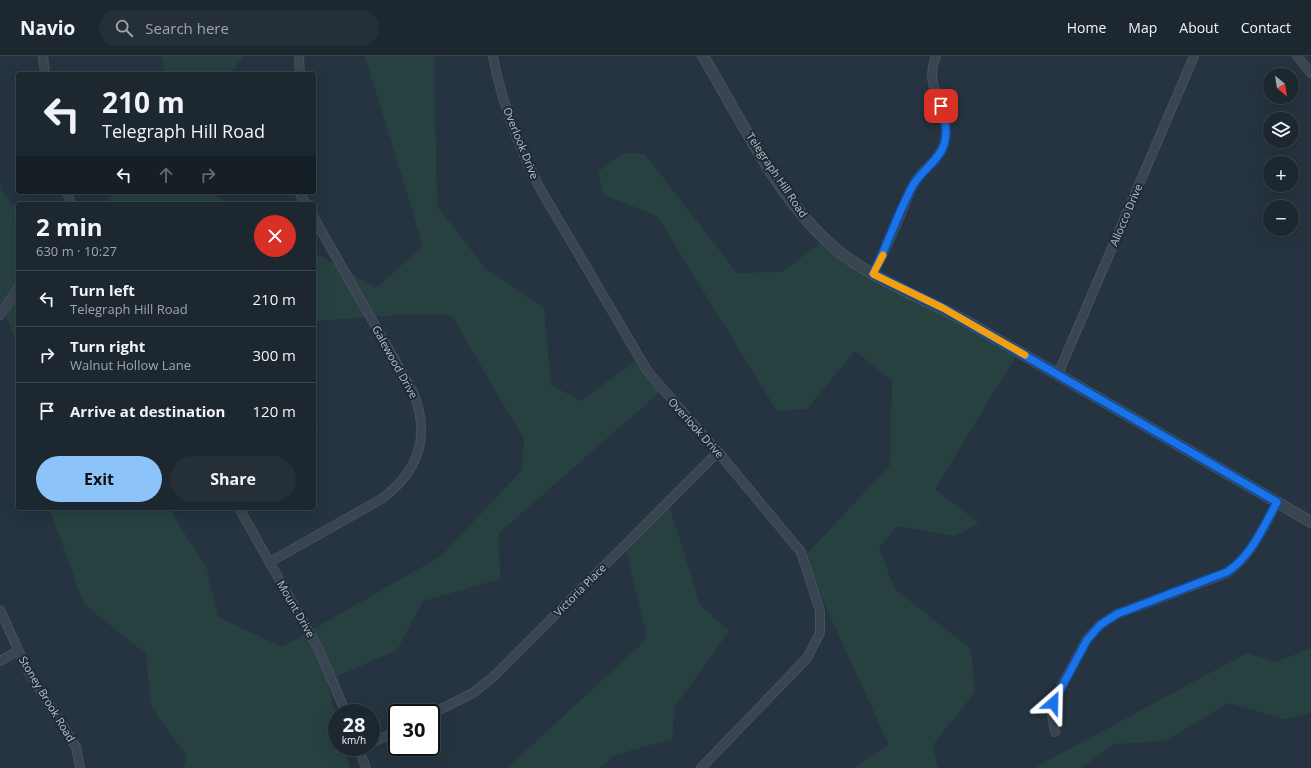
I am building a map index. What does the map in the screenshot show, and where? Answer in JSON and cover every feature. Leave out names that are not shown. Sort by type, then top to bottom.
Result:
[{"type":"street","points":[[42,56],[45,72]]},
{"type":"street","points":[[299,56],[300,72]]},
{"type":"street","name":"Overlook Drive","points":[[493,56],[503,98],[515,133],[538,185],[648,372],[718,452],[801,552],[805,560],[821,619],[817,641],[807,658],[701,768]]},
{"type":"street","name":"Telegraph Hill Road","points":[[703,56],[764,160],[800,211],[829,242],[873,274],[943,308],[1311,522]]},
{"type":"street","points":[[873,274],[912,187],[921,174],[937,157],[944,143],[946,123],[933,88],[931,78],[936,56]]},
{"type":"street","name":"Allocco Drive","points":[[1058,374],[1194,56]]},
{"type":"street","points":[[1297,56],[1311,74]]},
{"type":"street","name":"Galewood Drive","points":[[270,562],[383,498],[396,488],[414,464],[421,438],[421,415],[413,392],[316,222]]},
{"type":"street","points":[[0,315],[16,291]]},
{"type":"street","name":"Victoria Place","points":[[440,710],[473,693],[492,678],[718,452]]},
{"type":"street","points":[[1055,732],[1052,715],[1056,696],[1087,640],[1095,630],[1117,614],[1227,572],[1238,565],[1248,554],[1277,502]]},
{"type":"street","name":"Mount Drive","points":[[240,510],[320,650],[342,704]]},
{"type":"street","name":"Stoney Brook Road","points":[[0,610],[18,651],[40,692],[76,747],[80,768]]},
{"type":"street","points":[[0,660],[18,651]]},
{"type":"street","points":[[362,756],[366,768]]},
{"type":"green space","points":[[161,56],[244,56],[231,72],[162,72],[164,68]]},
{"type":"green space","points":[[365,56],[434,56],[437,206],[486,269],[544,308],[551,385],[581,401],[638,359],[660,392],[499,533],[500,579],[423,601],[397,650],[327,681],[333,704],[328,704],[328,756],[347,756],[350,768],[183,768],[187,756],[151,707],[146,654],[84,604],[50,510],[170,510],[207,569],[218,617],[282,647],[441,556],[522,470],[524,439],[451,315],[399,315],[316,321],[316,253],[376,288],[423,246]]},
{"type":"green space","points":[[622,153],[645,154],[737,273],[783,272],[823,240],[1021,348],[935,489],[979,523],[955,536],[897,526],[879,548],[895,589],[971,649],[975,692],[932,746],[938,768],[853,768],[889,745],[803,558],[890,465],[892,381],[855,351],[807,409],[777,411],[657,216],[604,195],[598,172]]},
{"type":"green space","points":[[0,189],[16,208],[16,340],[0,303]]},
{"type":"green space","points":[[114,194],[218,194],[217,197],[226,202],[107,202]]},
{"type":"green space","points":[[316,414],[318,434],[316,432]]},
{"type":"green space","points":[[670,508],[700,605],[729,631],[675,707],[672,739],[615,755],[600,768],[507,768],[647,639],[625,546]]},
{"type":"green space","points":[[1311,648],[1311,713],[1284,719],[1229,703],[1165,741],[1114,744],[1081,768],[1034,768],[1247,653],[1276,662]]},
{"type":"slow traffic","points":[[883,255],[873,274],[943,308],[1025,355]]},
{"type":"route","points":[[941,106],[946,123],[943,148],[912,187],[885,251],[873,274],[943,308],[1277,502],[1248,554],[1238,565],[1227,572],[1117,614],[1100,625],[1087,640],[1053,703]]}]
